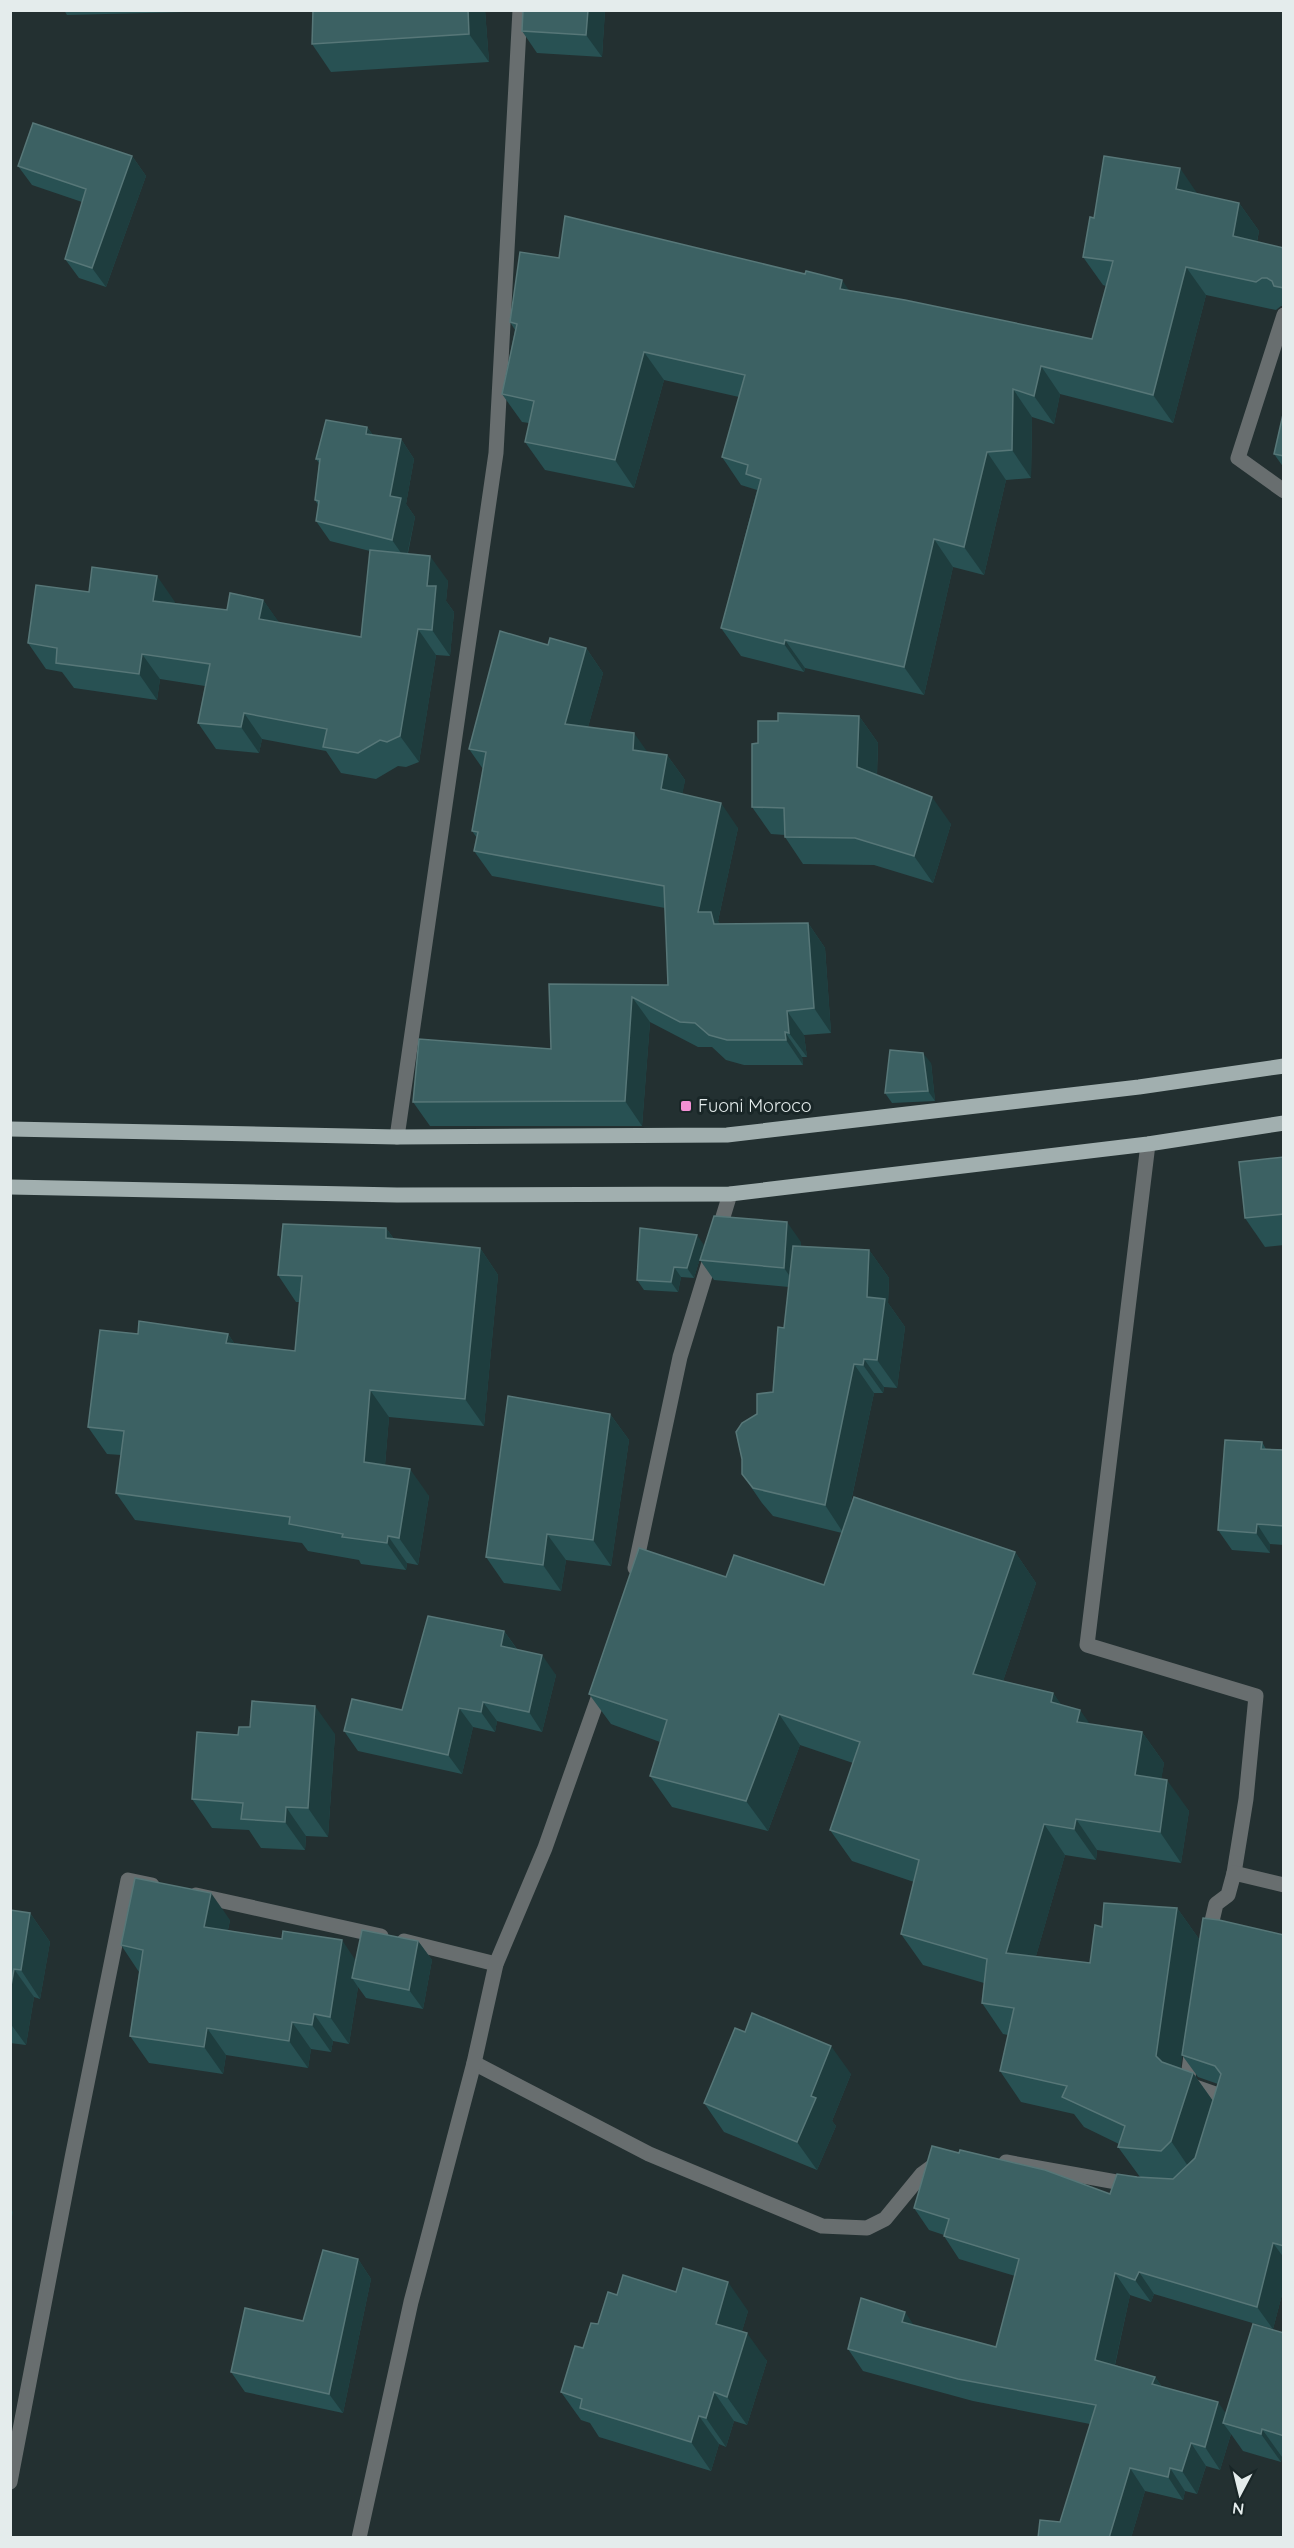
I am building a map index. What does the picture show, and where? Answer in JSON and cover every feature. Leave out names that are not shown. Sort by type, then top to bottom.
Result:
[{"type":"main road","points":[[10,1129],[397,1137],[727,1135],[1138,1087],[1284,1066]]},
{"type":"main road","points":[[10,1187],[397,1195],[730,1194],[1148,1144],[1284,1124]]},
{"type":"street","points":[[397,1137],[496,453],[520,10]]},
{"type":"street","points":[[1284,315],[1238,458],[1284,491]]},
{"type":"street","points":[[1148,1144],[1087,1645],[1256,1696],[1246,1799],[1234,1874],[1228,1895],[1216,1904],[1206,1952]]},
{"type":"street","points":[[632,1580],[680,1357],[730,1194]]},
{"type":"street","points":[[359,2538],[411,2302],[474,2063],[496,1964],[546,1848],[596,1707],[606,1672]]},
{"type":"street","points":[[1234,1874],[1284,1884]]},
{"type":"street","points":[[10,2482],[128,1880],[162,1887]]},
{"type":"street","points":[[185,1892],[496,1964]]},
{"type":"street","points":[[1195,2029],[1187,2084],[1227,2098],[1219,2121]]},
{"type":"street","points":[[474,2063],[649,2154],[822,2226],[867,2228],[885,2219],[922,2174],[942,2160],[958,2156]]},
{"type":"street","points":[[989,2159],[1147,2188]]},
{"type":"building","points":[[313,10],[468,10],[469,34],[312,44]]},
{"type":"building","points":[[523,10],[588,10],[586,35],[522,31]]},
{"type":"building","points":[[33,123],[132,156],[92,268],[65,259],[86,189],[18,166]]},
{"type":"building","points":[[1104,156],[1180,168],[1176,189],[1239,203],[1233,236],[1284,248],[1284,288],[1274,286],[1267,278],[1256,282],[1186,267],[1153,395],[1041,366],[1034,396],[1013,389],[1012,450],[987,452],[964,547],[934,539],[904,667],[785,640],[784,644],[721,628],[761,479],[746,474],[748,465],[722,457],[745,375],[644,352],[615,460],[525,442],[534,401],[502,394],[517,324],[510,322],[520,252],[559,258],[565,216],[805,274],[806,271],[842,280],[840,289],[905,300],[1092,339],[1113,261],[1083,257],[1090,217],[1094,218]]},
{"type":"building","points":[[1284,410],[1284,456],[1274,454]]},
{"type":"building","points":[[326,420],[367,427],[366,434],[401,439],[390,496],[401,498],[392,540],[316,521],[319,501],[315,500],[320,459],[316,459]]},
{"type":"building","points":[[370,550],[430,556],[427,586],[436,586],[432,630],[418,629],[400,736],[387,742],[380,740],[358,753],[323,747],[327,729],[244,713],[241,727],[198,723],[210,664],[142,654],[139,674],[56,663],[57,648],[28,643],[36,585],[89,592],[92,567],[157,576],[153,601],[227,610],[230,593],[263,600],[259,619],[361,637]]},
{"type":"building","points":[[500,631],[548,645],[550,638],[586,648],[565,724],[634,733],[633,750],[667,755],[661,789],[721,803],[698,912],[711,912],[714,924],[808,923],[814,1008],[787,1011],[789,1033],[785,1032],[786,1040],[727,1040],[709,1035],[695,1023],[680,1022],[632,997],[625,1101],[413,1102],[419,1039],[551,1049],[549,984],[668,985],[664,886],[474,851],[478,832],[472,831],[486,752],[469,749]]},
{"type":"building","points":[[778,713],[859,716],[857,767],[932,797],[914,856],[855,838],[785,837],[784,808],[752,807],[752,744],[758,743],[758,721],[778,721]]},
{"type":"building","points":[[890,1050],[923,1053],[928,1091],[885,1093]]},
{"type":"building","points":[[1284,1157],[1284,1214],[1245,1218],[1239,1162]]},
{"type":"building","points":[[714,1216],[787,1222],[784,1268],[700,1260]]},
{"type":"building","points":[[283,1224],[386,1228],[386,1238],[480,1248],[465,1399],[370,1390],[364,1462],[410,1469],[399,1538],[388,1536],[387,1543],[342,1537],[343,1534],[289,1524],[290,1517],[116,1493],[124,1431],[88,1427],[100,1330],[138,1334],[139,1321],[228,1334],[226,1343],[295,1351],[302,1276],[278,1275]]},
{"type":"building","points":[[640,1228],[697,1235],[687,1268],[674,1267],[671,1282],[637,1280]]},
{"type":"building","points":[[793,1246],[869,1250],[867,1297],[885,1299],[877,1360],[864,1359],[863,1365],[854,1364],[825,1505],[753,1488],[742,1474],[742,1459],[736,1432],[742,1423],[757,1414],[757,1394],[773,1392],[778,1327],[784,1328]]},
{"type":"building","points":[[508,1396],[610,1414],[593,1540],[547,1534],[543,1565],[486,1557]]},
{"type":"building","points":[[1225,1440],[1262,1442],[1261,1449],[1284,1450],[1284,1526],[1257,1524],[1256,1533],[1218,1530]]},
{"type":"building","points":[[854,1497],[1015,1552],[973,1674],[1053,1693],[1051,1702],[1080,1710],[1077,1722],[1142,1732],[1135,1775],[1167,1780],[1160,1832],[1076,1819],[1074,1829],[1044,1824],[1006,1953],[1090,1963],[1095,1925],[1102,1927],[1104,1903],[1177,1908],[1156,2056],[1162,2062],[1193,2073],[1171,2141],[1161,2151],[1118,2147],[1125,2126],[1062,2097],[1067,2086],[1000,2071],[1014,2008],[982,2003],[987,1959],[901,1934],[919,1860],[830,1830],[860,1742],[779,1714],[746,1801],[650,1776],[667,1720],[589,1694],[639,1548],[726,1577],[734,1555],[824,1585]]},
{"type":"building","points":[[428,1616],[504,1631],[501,1646],[542,1655],[529,1712],[483,1702],[481,1712],[459,1708],[448,1755],[344,1731],[352,1699],[402,1710]]},
{"type":"building","points":[[252,1701],[315,1706],[308,1808],[286,1807],[285,1822],[241,1819],[243,1803],[192,1799],[197,1732],[238,1735],[239,1727],[250,1727]]},
{"type":"building","points":[[135,1878],[211,1893],[204,1927],[282,1939],[283,1931],[342,1940],[330,2017],[314,2014],[312,2025],[292,2022],[289,2041],[207,2028],[204,2047],[130,2036],[143,1950],[121,1945]]},
{"type":"building","points":[[10,1910],[30,1913],[21,1970],[14,1969],[10,1991]]},
{"type":"building","points":[[1203,1918],[1284,1935],[1284,2246],[1273,2243],[1257,2307],[1139,2272],[1135,2280],[1115,2273],[1095,2360],[1155,2377],[1152,2384],[1218,2402],[1205,2447],[1191,2443],[1182,2471],[1170,2468],[1168,2477],[1130,2468],[1109,2538],[1038,2538],[1040,2520],[1060,2522],[1096,2405],[958,2379],[848,2349],[861,2298],[905,2312],[902,2322],[996,2347],[1019,2259],[944,2236],[949,2219],[914,2208],[932,2146],[959,2153],[960,2150],[1045,2170],[1110,2194],[1117,2174],[1173,2179],[1195,2158],[1221,2074],[1215,2066],[1182,2055]]},
{"type":"building","points":[[362,1930],[418,1941],[409,1990],[352,1978]]},
{"type":"building","points":[[752,2013],[831,2046],[811,2096],[816,2098],[797,2142],[704,2103],[735,2028],[745,2032]]},
{"type":"building","points":[[323,2250],[358,2259],[329,2394],[231,2372],[245,2308],[303,2321]]},
{"type":"building","points":[[683,2268],[728,2282],[716,2324],[747,2333],[727,2397],[714,2392],[706,2418],[699,2416],[691,2442],[580,2408],[582,2399],[561,2392],[575,2346],[583,2348],[591,2323],[598,2324],[608,2292],[617,2295],[623,2275],[676,2292]]},
{"type":"building","points":[[1253,2324],[1284,2333],[1284,2436],[1262,2429],[1261,2434],[1223,2423]]},
{"type":"place","name":"Fuoni Moroco","points":[[686,1106]]}]
